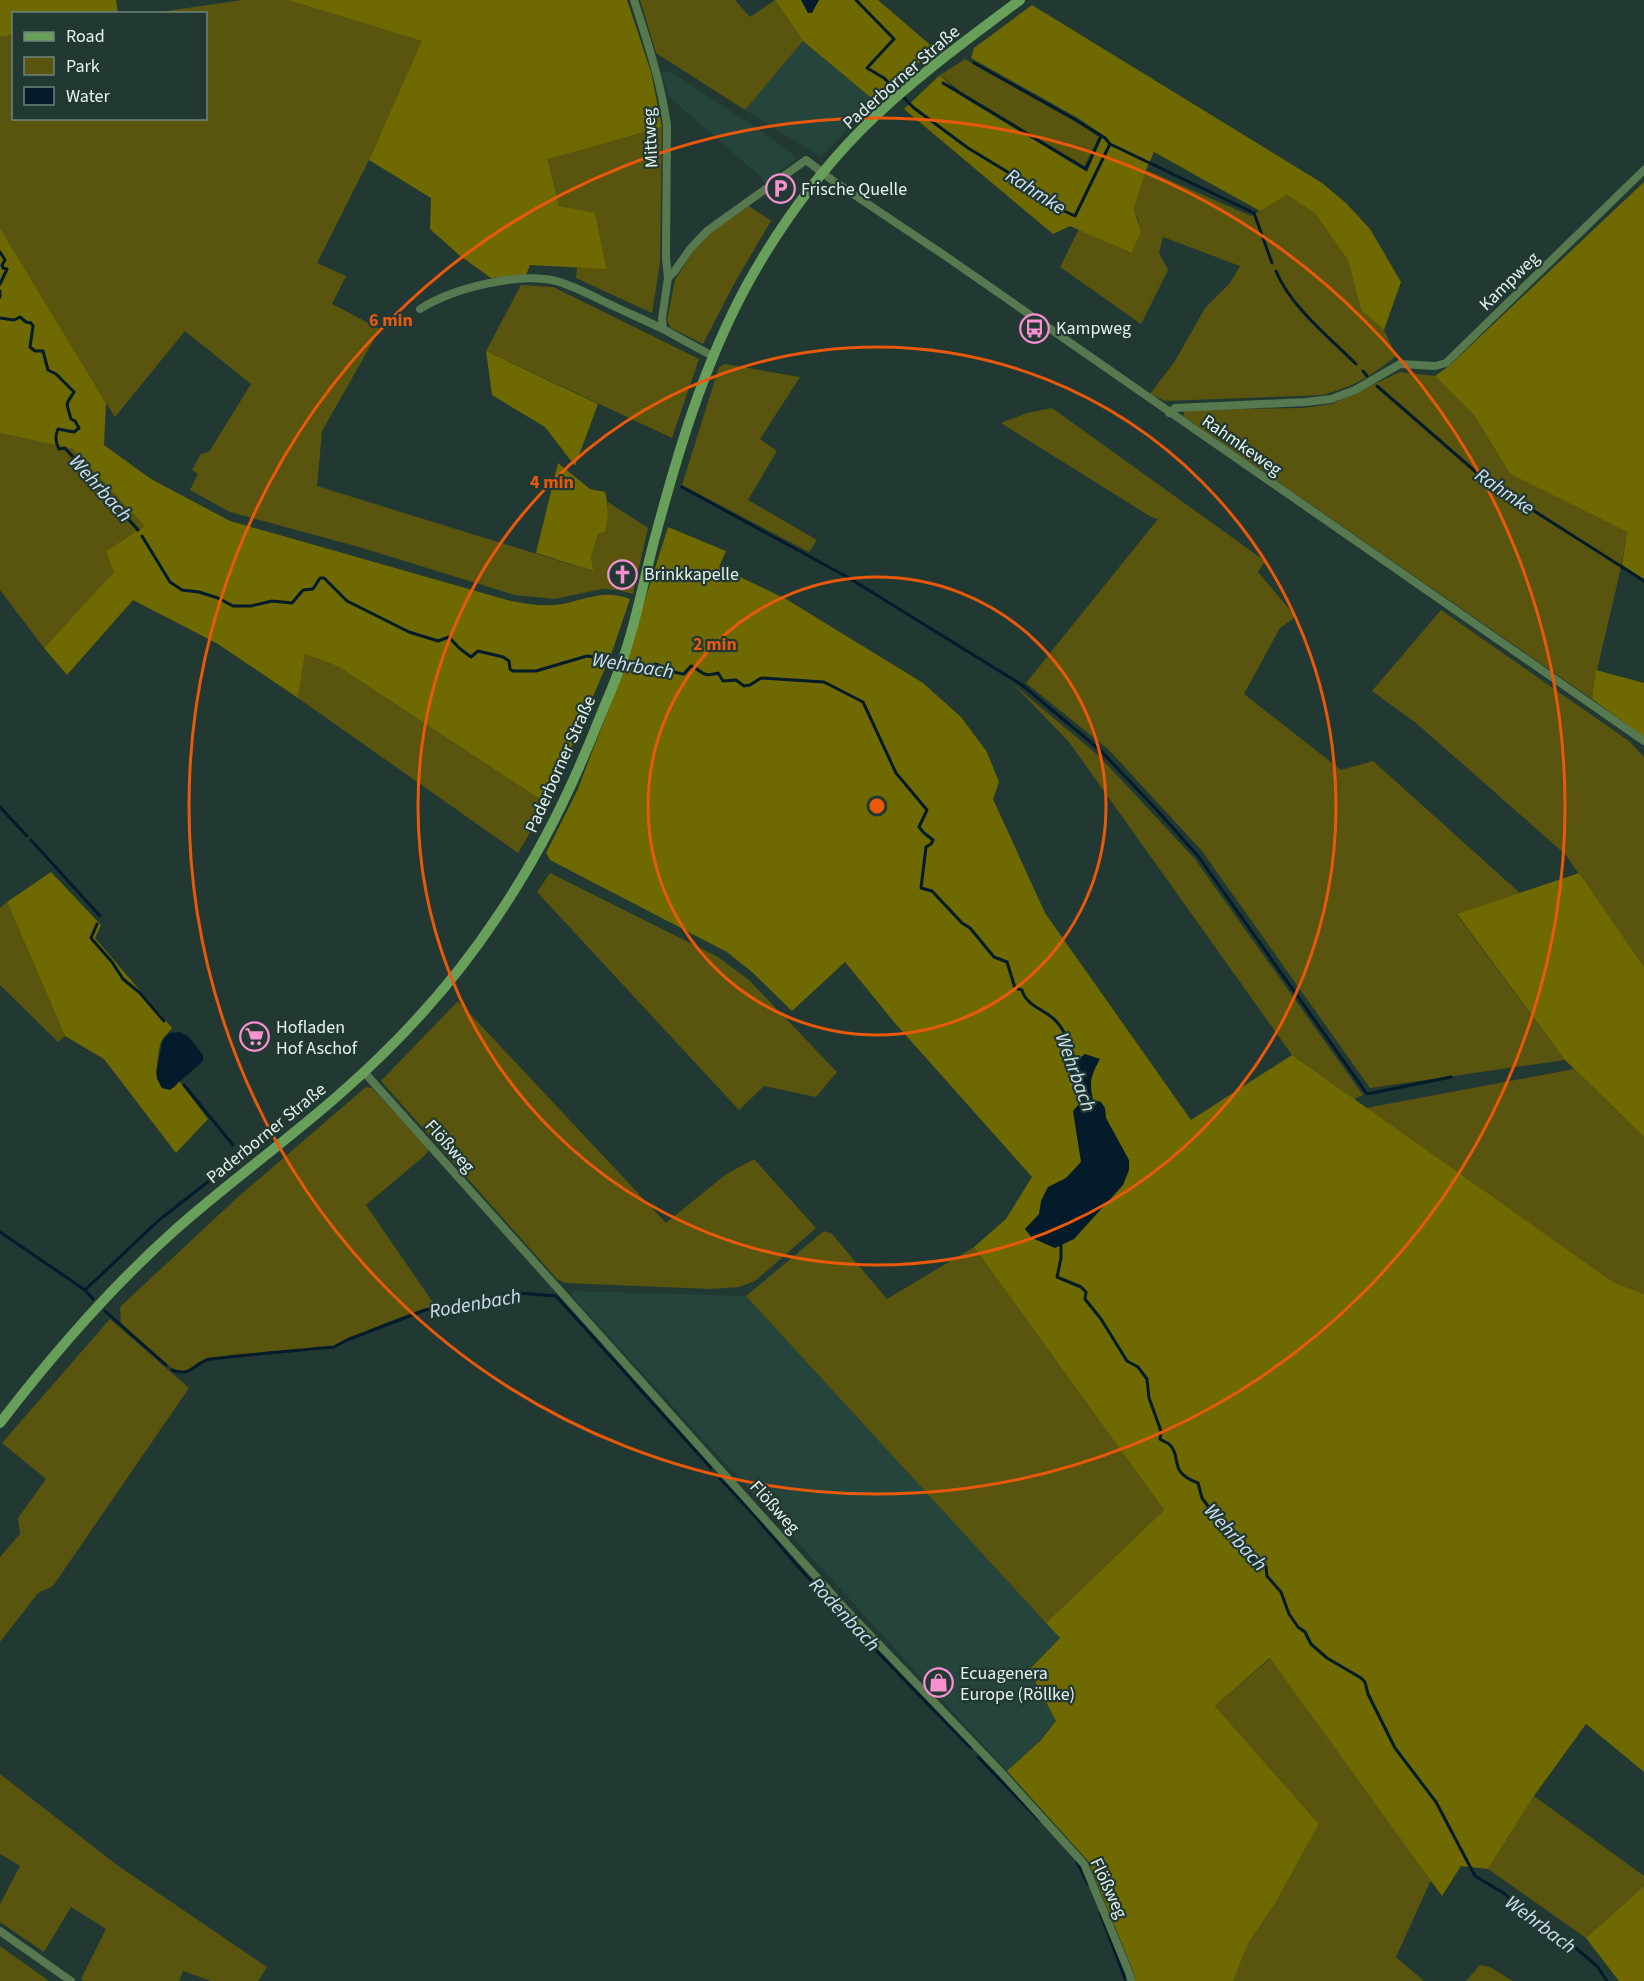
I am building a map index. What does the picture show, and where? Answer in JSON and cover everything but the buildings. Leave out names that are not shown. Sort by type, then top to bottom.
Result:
[{"type":"main road","name":"Paderborner Straße","points":[[0,1423],[61,1347],[135,1268],[202,1206],[364,1072],[407,1029],[462,965],[494,922],[522,878],[566,798],[620,667],[659,522],[696,400],[736,306],[766,253],[824,173],[858,133],[945,57],[1020,0]]},
{"type":"street","name":"Mittweg","points":[[634,0],[654,65],[667,125],[666,258],[668,278],[662,318],[663,329]]},
{"type":"street","name":"Mittweg","points":[[668,278],[706,231],[806,160],[824,173]]},
{"type":"street","name":"Kampweg","points":[[1169,413],[1175,408],[1331,399],[1355,390],[1400,363],[1435,366],[1446,363],[1644,170]]},
{"type":"street","name":"Rahmkeweg","points":[[824,173],[1644,741]]},
{"type":"street","points":[[420,309],[437,298],[456,291],[490,283],[543,279],[578,290],[663,329],[713,356]]},
{"type":"street","name":"Flößweg","points":[[364,1072],[846,1610],[998,1769],[1084,1864],[1131,1981]]},
{"type":"street","points":[[0,1931],[71,1981]]},
{"type":"shaded area","points":[[0,0],[116,0],[118,12],[12,12],[12,35],[0,37]]},
{"type":"shaded area","points":[[288,0],[627,0],[651,72],[662,127],[548,159],[559,206],[595,213],[607,269],[530,265],[526,275],[491,278],[459,255],[430,229],[431,198],[369,160],[422,41]]},
{"type":"shaded area","points":[[775,0],[878,0],[935,49],[875,101],[803,41]]},
{"type":"shaded area","points":[[1032,5],[1322,183],[1346,203],[1370,229],[1401,282],[1384,330],[1361,310],[1348,260],[1315,213],[1287,195],[1260,211],[1154,152],[1134,209],[1141,232],[1131,253],[1070,226],[1053,234],[904,109],[940,75],[960,95],[1087,172],[1103,135],[1076,117],[971,58],[974,48]]},
{"type":"shaded area","points":[[803,41],[875,101],[821,157],[745,110]]},
{"type":"shaded area","points":[[661,72],[671,72],[766,134],[797,158],[764,183],[762,178],[669,97]]},
{"type":"shaded area","points":[[1644,182],[1644,579],[1622,565],[1627,532],[1510,474],[1474,415],[1435,376],[1449,366]]},
{"type":"shaded area","points":[[0,228],[106,403],[104,445],[151,479],[230,521],[511,601],[549,605],[604,595],[630,599],[612,652],[547,804],[339,667],[305,654],[298,698],[218,644],[133,600],[67,675],[44,648],[114,572],[106,551],[145,526],[73,449],[0,433]]},
{"type":"shaded area","points":[[486,351],[598,404],[575,466],[545,427],[492,395]]},
{"type":"shaded area","points":[[558,463],[590,489],[605,492],[608,507],[607,522],[605,532],[598,534],[591,557],[593,571],[536,553]]},
{"type":"shaded area","points":[[668,527],[726,551],[719,567],[786,599],[923,683],[961,717],[987,752],[999,782],[993,799],[1045,913],[1191,1120],[1292,1055],[1613,1282],[1644,1294],[1644,1772],[1586,1724],[1534,1796],[1488,1869],[1461,1866],[1442,1896],[1270,1658],[1215,1706],[1319,1824],[1276,1902],[1249,1942],[1233,1981],[1135,1981],[1134,1973],[1088,1861],[1007,1771],[1040,1741],[1056,1721],[1029,1670],[1060,1638],[1046,1623],[1164,1510],[974,1247],[1006,1219],[1032,1177],[894,1022],[845,962],[792,1011],[752,972],[727,952],[550,860],[546,853],[577,791],[618,685]]},
{"type":"shaded area","points":[[1596,670],[1644,683],[1644,737],[1592,699]]},
{"type":"shaded area","points":[[51,872],[101,925],[95,938],[172,1028],[161,1043],[157,1080],[174,1088],[179,1081],[208,1119],[176,1153],[104,1059],[65,1036],[7,902]]},
{"type":"shaded area","points":[[1579,873],[1644,967],[1644,1137],[1565,1060],[1457,914]]},
{"type":"shaded area","points":[[573,1291],[746,1296],[1060,1638],[1029,1670],[1056,1721],[1037,1743],[1007,1771],[572,1296]]},
{"type":"shaded area","points":[[1644,1886],[1644,1981],[1619,1981],[1586,1938]]},
{"type":"green space","points":[[242,0],[288,0],[423,41],[369,160],[317,263],[346,276],[332,304],[380,329],[322,431],[317,486],[592,571],[591,557],[598,534],[605,532],[608,502],[648,528],[633,594],[602,589],[555,599],[515,595],[359,547],[230,512],[190,490],[198,474],[192,470],[201,454],[209,452],[251,384],[185,331],[115,417],[0,228],[0,37],[12,35],[12,120],[207,120],[207,12],[160,12]]},
{"type":"green space","points":[[640,0],[735,0],[750,17],[775,0],[803,41],[745,110],[656,53]]},
{"type":"green space","points":[[965,59],[1099,137],[1084,167],[960,91],[940,75]]},
{"type":"green space","points":[[662,127],[660,262],[652,313],[576,278],[577,267],[607,268],[595,214],[559,206],[548,158]]},
{"type":"green space","points":[[1146,170],[1251,216],[1287,195],[1315,212],[1348,260],[1361,310],[1384,330],[1396,356],[1362,380],[1323,395],[1165,401],[1150,394],[1175,361],[1205,308],[1230,283],[1240,266],[1163,237],[1159,253],[1168,270],[1141,324],[1060,267],[1079,229],[1130,253],[1139,222],[1134,209]]},
{"type":"green space","points":[[749,206],[771,221],[735,282],[703,344],[671,328],[667,320],[675,280],[696,247],[708,234]]},
{"type":"green space","points":[[521,285],[553,287],[699,359],[672,438],[486,351]]},
{"type":"green space","points":[[725,364],[800,377],[760,439],[777,451],[748,500],[817,540],[809,552],[682,485],[719,367]]},
{"type":"green space","points":[[1400,372],[1435,376],[1474,415],[1510,474],[1627,532],[1592,699],[1183,416],[1185,410],[1302,408],[1332,404]]},
{"type":"green space","points":[[1052,408],[1265,561],[1258,572],[1296,617],[1280,628],[1244,694],[1341,770],[1373,761],[1520,893],[1457,915],[1565,1060],[1370,1088],[1202,851],[1109,750],[1026,683],[1158,519],[1151,517],[1001,423],[1027,413]]},
{"type":"green space","points":[[0,433],[73,449],[146,526],[106,551],[115,572],[44,648],[0,590]]},
{"type":"green space","points":[[1441,610],[1629,741],[1644,757],[1644,967],[1565,854],[1416,723],[1372,691]]},
{"type":"green space","points":[[305,654],[339,667],[547,804],[518,853],[298,698]]},
{"type":"green space","points":[[1013,684],[1099,756],[1195,859],[1363,1095],[1354,1099],[1292,1055],[1069,742]]},
{"type":"green space","points":[[550,873],[718,957],[749,980],[837,1072],[816,1097],[764,1086],[739,1110],[537,892]]},
{"type":"green space","points":[[7,902],[65,1036],[58,1042],[0,985],[0,908]]},
{"type":"green space","points":[[458,1001],[666,1223],[725,1175],[754,1159],[816,1228],[755,1281],[739,1287],[711,1289],[565,1283],[557,1279],[381,1081]]},
{"type":"green space","points":[[1574,1069],[1644,1137],[1644,1294],[1613,1282],[1366,1108]]},
{"type":"green space","points":[[366,1087],[372,1088],[428,1148],[424,1156],[366,1205],[436,1307],[388,1322],[333,1346],[206,1358],[188,1371],[180,1372],[173,1369],[121,1325],[120,1307],[239,1196]]},
{"type":"green space","points":[[824,1231],[832,1234],[887,1299],[974,1247],[1164,1510],[1046,1623],[746,1296]]},
{"type":"green space","points":[[110,1319],[189,1388],[53,1586],[38,1593],[0,1642],[0,1557],[20,1534],[18,1518],[46,1479],[2,1443]]},
{"type":"green space","points":[[1271,1658],[1431,1880],[1396,1957],[1424,1981],[1233,1981],[1249,1942],[1276,1902],[1319,1824],[1215,1706]]},
{"type":"green space","points":[[0,1774],[117,1865],[267,1967],[258,1981],[211,1981],[183,1971],[179,1981],[83,1981],[81,1979],[106,1929],[71,1907],[44,1952],[0,1922],[0,1904],[20,1866],[0,1854]]},
{"type":"green space","points":[[1534,1796],[1644,1876],[1644,1886],[1586,1938],[1488,1869]]},
{"type":"green space","points":[[0,1946],[49,1981],[0,1981]]},
{"type":"green space","points":[[1480,1965],[1490,1967],[1513,1981],[1466,1981]]},
{"type":"water","points":[[801,0],[819,0],[812,13],[808,13]]},
{"type":"water","points":[[179,1032],[188,1036],[203,1055],[203,1061],[170,1090],[162,1088],[157,1079],[157,1068],[163,1040],[170,1033]]},
{"type":"water","points":[[1085,1054],[1100,1059],[1092,1079],[1093,1100],[1101,1102],[1105,1108],[1106,1118],[1129,1160],[1129,1170],[1123,1185],[1074,1239],[1055,1248],[1032,1238],[1025,1229],[1039,1214],[1041,1201],[1048,1187],[1066,1178],[1081,1162],[1073,1111],[1080,1103],[1068,1067]]},
{"type":"waterway","name":"Rahmke","points":[[856,0],[894,39],[867,68],[884,78],[897,91]]},
{"type":"waterway","points":[[974,63],[1074,119],[1105,138],[1110,144]]},
{"type":"waterway","name":"Rahmke","points":[[943,83],[1086,169],[1101,136]]},
{"type":"waterway","name":"Rahmke","points":[[902,96],[914,108],[968,148],[1021,180],[1051,205],[1075,216],[1110,144],[1254,213],[1272,263]]},
{"type":"waterway","name":"Wehrbach","points":[[0,252],[5,260],[3,268],[7,269],[0,284]]},
{"type":"waterway","name":"Rahmke","points":[[1276,271],[1282,284],[1301,309],[1356,364]]},
{"type":"waterway","name":"Wehrbach","points":[[0,291],[0,297]]},
{"type":"waterway","name":"Wehrbach","points":[[0,318],[14,320],[20,317],[33,326],[30,347],[35,351],[43,351],[48,370],[56,374],[74,392],[67,406],[71,419],[79,428],[74,432],[58,429],[56,439],[59,449],[65,448],[138,530]]},
{"type":"waterway","name":"Rahmke","points":[[1363,371],[1367,376]]},
{"type":"waterway","name":"Rahmke","points":[[1377,386],[1484,479],[1644,581]]},
{"type":"waterway","points":[[682,487],[849,578],[1022,685],[1100,750],[1198,856],[1367,1094],[1451,1077]]},
{"type":"waterway","name":"Wehrbach","points":[[142,536],[170,582],[182,590],[199,592],[233,606],[251,606],[272,601],[292,603],[303,590],[313,589],[320,578],[324,578],[347,601],[409,632],[438,641],[449,637],[471,657],[478,651],[503,657],[509,661],[510,669],[513,671],[536,671],[587,656],[619,661]]},
{"type":"waterway","name":"Wehrbach","points":[[625,662],[650,667],[655,664],[684,674],[691,666],[706,674],[718,673],[723,681],[736,680],[744,686],[761,678],[824,682],[863,702],[896,773],[927,810],[919,827],[933,840],[926,847],[921,888],[932,891],[962,923],[970,928],[994,957],[1007,962],[1015,988],[1022,990],[1032,1004],[1052,1017],[1060,1026],[1076,1064]]},
{"type":"waterway","name":"Rodenbach","points":[[0,807],[27,836]]},
{"type":"waterway","name":"Rodenbach","points":[[31,840],[100,916]]},
{"type":"waterway","name":"Rodenbach","points":[[97,924],[91,938],[123,979],[140,993],[164,1021]]},
{"type":"waterway","name":"Rodenbach","points":[[184,1085],[233,1145]]},
{"type":"waterway","name":"Rodenbach","points":[[85,1290],[159,1220],[241,1156],[238,1152]]},
{"type":"waterway","name":"Rodenbach","points":[[0,1232],[85,1290],[93,1299]]},
{"type":"waterway","name":"Wehrbach","points":[[1061,1244],[1057,1277],[1081,1287],[1086,1292],[1085,1299],[1101,1319],[1127,1361],[1138,1367],[1147,1379],[1149,1398],[1161,1431],[1160,1439],[1173,1449],[1182,1474],[1198,1483],[1202,1498],[1221,1524],[1233,1533],[1253,1560],[1262,1560],[1267,1576],[1281,1592],[1289,1614],[1298,1627],[1305,1632],[1311,1644],[1327,1658],[1365,1682],[1368,1694],[1395,1748],[1436,1802],[1475,1876],[1505,1894],[1518,1907],[1571,1944],[1597,1966],[1607,1981]]},
{"type":"waterway","name":"Rodenbach","points":[[172,1370],[189,1371],[211,1359],[334,1347],[425,1310],[472,1301],[484,1302],[492,1297],[519,1293],[556,1296],[711,1468]]},
{"type":"waterway","name":"Rodenbach","points":[[105,1311],[166,1365]]},
{"type":"waterway","name":"Rodenbach","points":[[720,1479],[844,1617],[971,1748]]},
{"type":"waterway","name":"Rodenbach","points":[[978,1757],[1039,1820]]},
{"type":"waterway","name":"Rodenbach","points":[[1076,1860],[1088,1884]]},
{"type":"waterway","name":"Rodenbach","points":[[1100,1912],[1126,1981]]},
{"type":"place","name":"Frische Quelle","points":[[780,189]]},
{"type":"place","name":"Kampweg","points":[[1035,328]]},
{"type":"place","name":"Brinkkapelle","points":[[623,574]]},
{"type":"place","name":"Hofladen Hof Aschof","points":[[255,1037]]},
{"type":"place","name":"Ecuagenera Europe (Röllke)","points":[[939,1683]]}]
